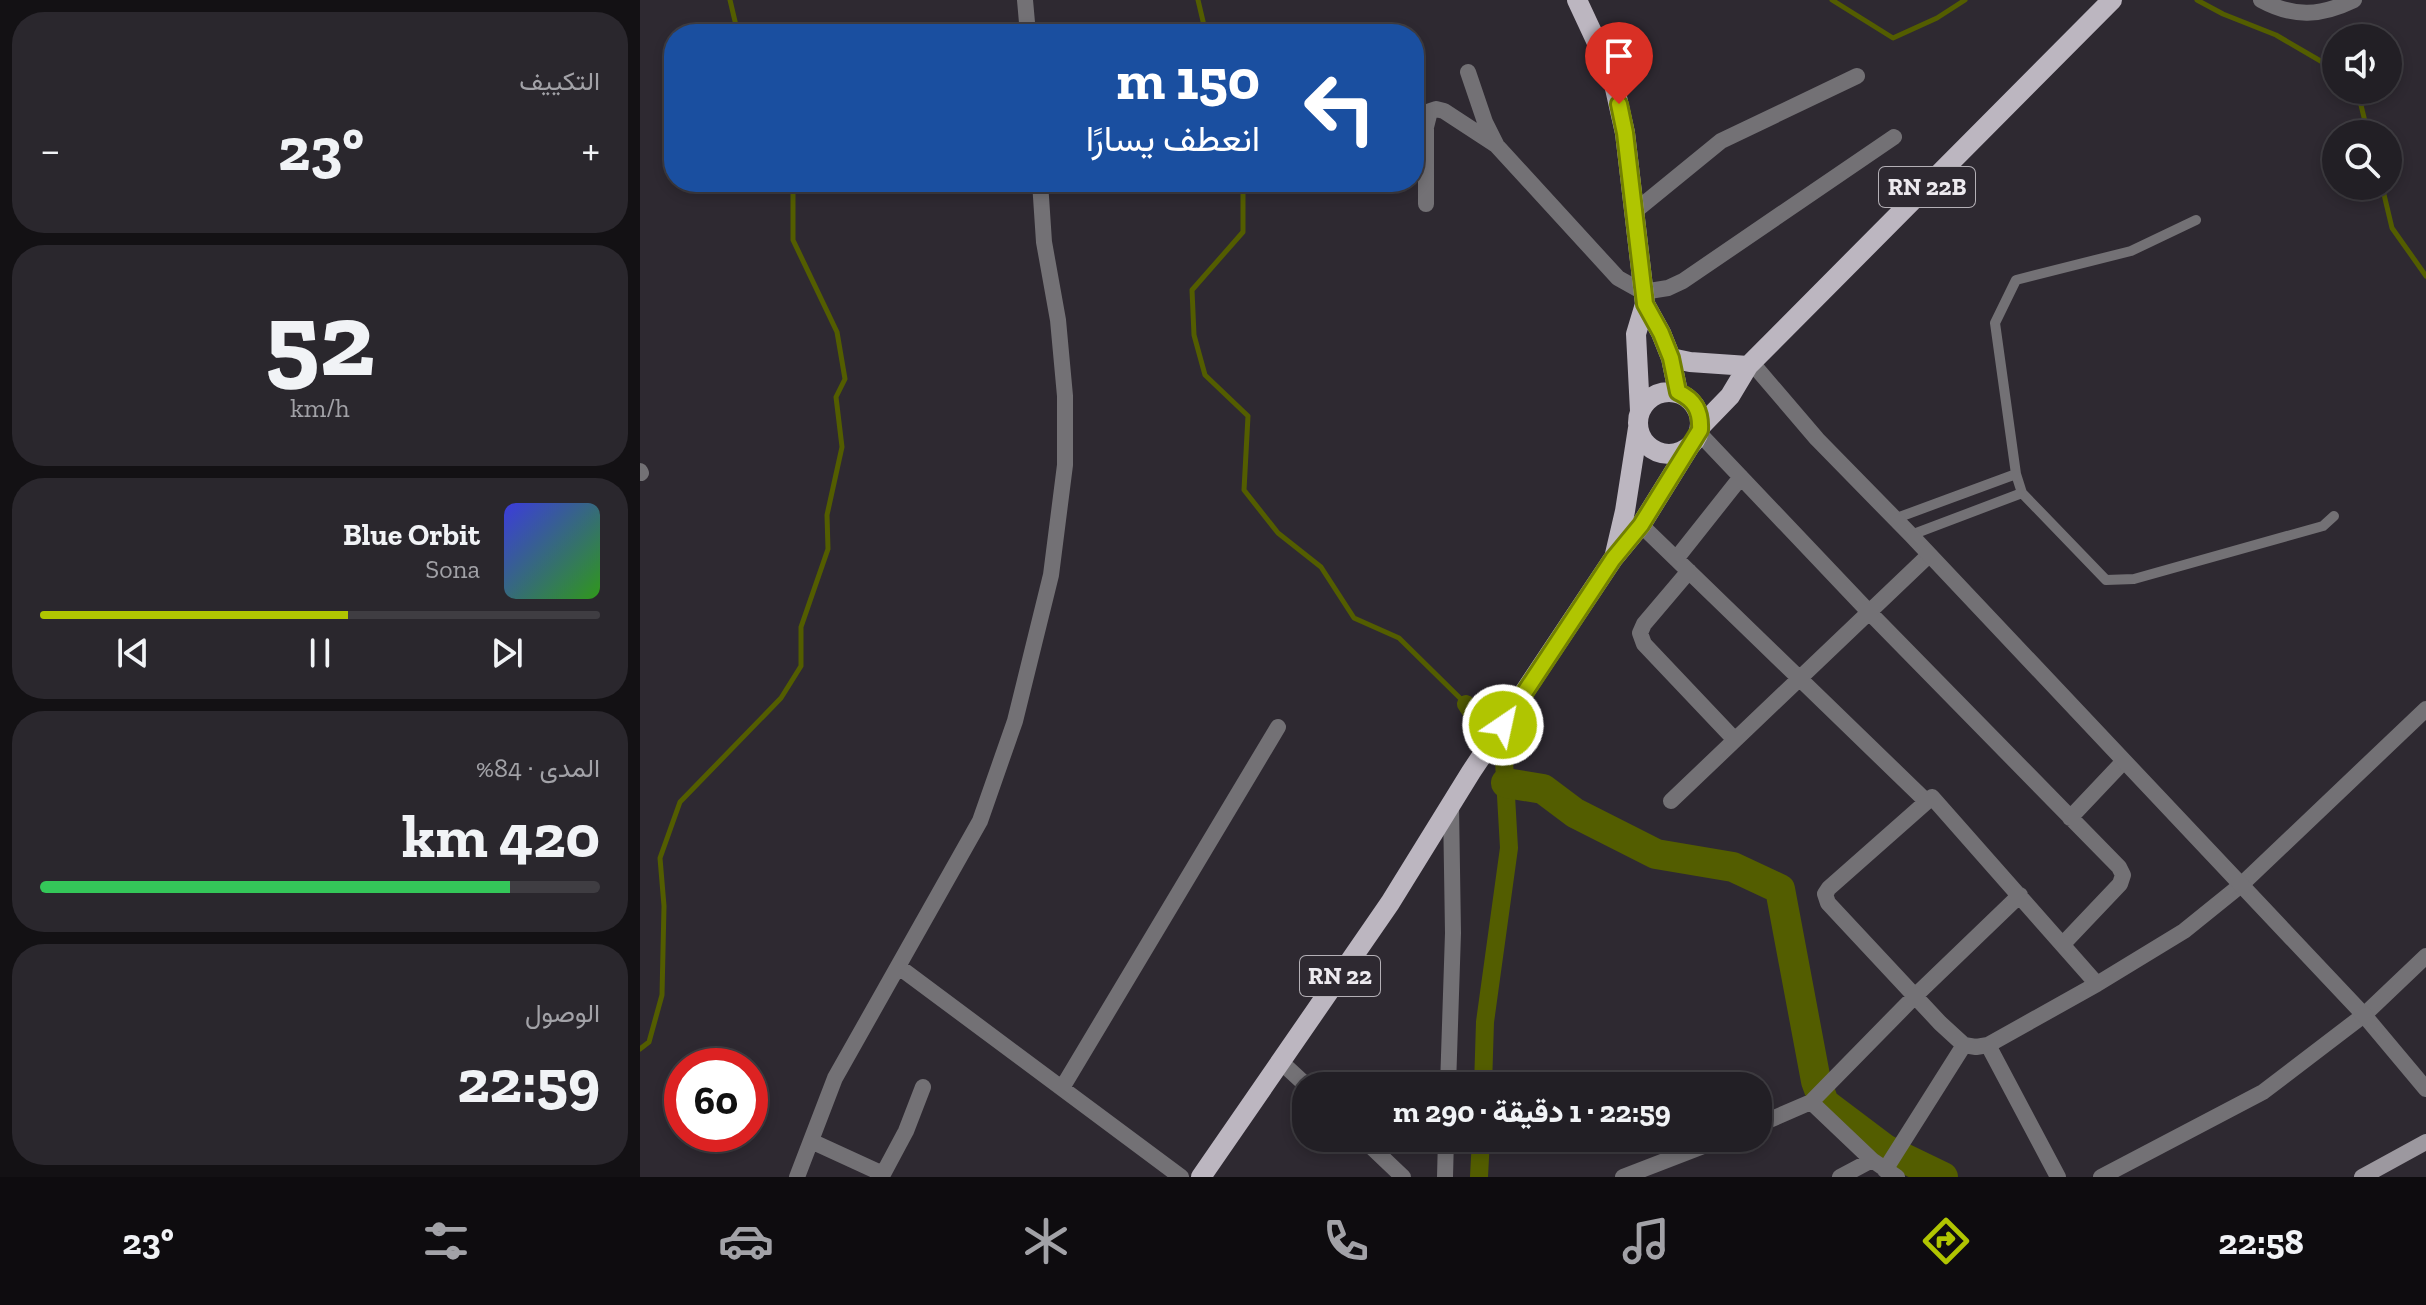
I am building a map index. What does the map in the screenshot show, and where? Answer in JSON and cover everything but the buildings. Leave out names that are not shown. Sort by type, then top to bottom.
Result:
[{"type":"main road","name":"RN 22","points":[[1577,0],[1612,75],[1625,133],[1644,298],[1636,334],[1639,419],[1625,511],[1613,559]]},
{"type":"main road","name":"RN 22B","points":[[1697,435],[1730,396],[1750,364],[2108,3]]},
{"type":"main road","name":"RN 22","points":[[1644,298],[1671,358],[1679,393]]},
{"type":"main road","points":[[1671,358],[1690,362],[1750,364]]},
{"type":"main road","points":[[1679,393],[1696,406],[1697,435],[1673,454],[1654,450],[1647,445],[1639,419],[1649,399],[1660,393],[1679,393],[1715,371],[1750,364]]},
{"type":"main road","name":"RN 22","points":[[1201,1177],[1390,903],[1471,772],[1613,559],[1641,525],[1697,435]]},
{"type":"main road","points":[[2362,1177],[2426,1142]]},
{"type":"street","points":[[1025,0],[1027,24]]},
{"type":"street","points":[[2261,0],[2284,11],[2311,14],[2333,10],[2354,0]]},
{"type":"street","points":[[1468,72],[1485,122],[1497,146]]},
{"type":"street","points":[[1634,212],[1721,141],[1857,76]]},
{"type":"street","points":[[1426,204],[1426,127],[1430,111],[1436,109],[1444,111],[1497,146],[1609,269],[1644,298],[1683,281],[1894,137]]},
{"type":"street","points":[[797,1177],[835,1078],[980,821],[1015,721],[1051,575],[1065,465],[1065,396],[1058,320],[1044,242],[1041,192]]},
{"type":"street","points":[[1750,364],[1817,439],[2364,1015],[2426,1089]]},
{"type":"street","points":[[1697,435],[2119,867],[2123,875],[2120,884],[2063,944]]},
{"type":"street","points":[[1676,559],[1741,477]]},
{"type":"street","points":[[1641,525],[1926,801]]},
{"type":"street","points":[[1671,801],[1929,555]]},
{"type":"street","points":[[1689,571],[1644,624],[1640,633],[1644,644],[1735,740]]},
{"type":"street","points":[[2097,984],[1932,797],[1825,894],[1828,903],[1964,1045],[1988,1045],[2097,984],[2184,931],[2241,885],[2426,709]]},
{"type":"street","points":[[1062,1088],[1278,727]]},
{"type":"street","points":[[2070,818],[2123,762]]},
{"type":"street","points":[[1448,1072],[1453,933],[1451,806]]},
{"type":"street","points":[[1772,1118],[1817,1096],[2020,895]]},
{"type":"street","points":[[2101,1177],[2263,1092],[2364,1015],[2426,956]]},
{"type":"street","points":[[899,967],[1181,1177]]},
{"type":"street","points":[[1840,1177],[1889,1163],[1964,1045]]},
{"type":"street","points":[[1988,1045],[2058,1177]]},
{"type":"street","points":[[1281,1062],[1292,1072]]},
{"type":"street","points":[[811,1141],[883,1176],[906,1131],[923,1087]]},
{"type":"street","points":[[1817,1096],[1889,1163]]},
{"type":"street","points":[[1377,1152],[1403,1177]]},
{"type":"street","points":[[1445,1177],[1446,1152]]},
{"type":"street","points":[[1623,1177],[1688,1152]]},
{"type":"lane","points":[[2196,220],[2131,251],[2016,280],[1995,323],[2016,474],[2022,493],[2106,580],[2134,579],[2323,526],[2334,516]]},
{"type":"lane","points":[[1894,519],[2016,474]]},
{"type":"lane","points":[[1911,535],[2022,493]]},
{"type":"waterway","points":[[730,0],[736,24]]},
{"type":"waterway","points":[[1198,0],[1204,24]]},
{"type":"waterway","points":[[1832,0],[1893,38],[1937,18],[1965,0]]},
{"type":"waterway","points":[[2197,0],[2276,35],[2322,62]]},
{"type":"waterway","points":[[2360,104],[2365,120]]},
{"type":"waterway","points":[[640,1049],[649,1042],[662,995],[664,906],[660,858],[680,802],[781,698],[801,666],[801,627],[828,549],[827,515],[842,447],[836,397],[845,379],[837,332],[793,240],[793,192]]},
{"type":"waterway","points":[[1243,192],[1243,232],[1192,290],[1194,335],[1205,375],[1248,416],[1244,490],[1278,533],[1321,567],[1354,618],[1399,638],[1466,704]]},
{"type":"waterway","points":[[2385,200],[2392,228],[2426,276]]},
{"type":"waterway","points":[[1466,704],[1504,761],[1509,848],[1485,1022],[1483,1072]]},
{"type":"waterway","points":[[1506,783],[1543,789],[1575,813],[1656,854],[1733,867],[1780,889],[1816,1081],[1824,1103],[1885,1149],[1943,1177]]},
{"type":"waterway","points":[[1479,1177],[1480,1152]]},
{"type":"route","points":[[1503,725],[1613,559],[1641,525],[1700,430],[1696,406],[1678,392],[1671,358],[1645,304],[1619,104]]}]
